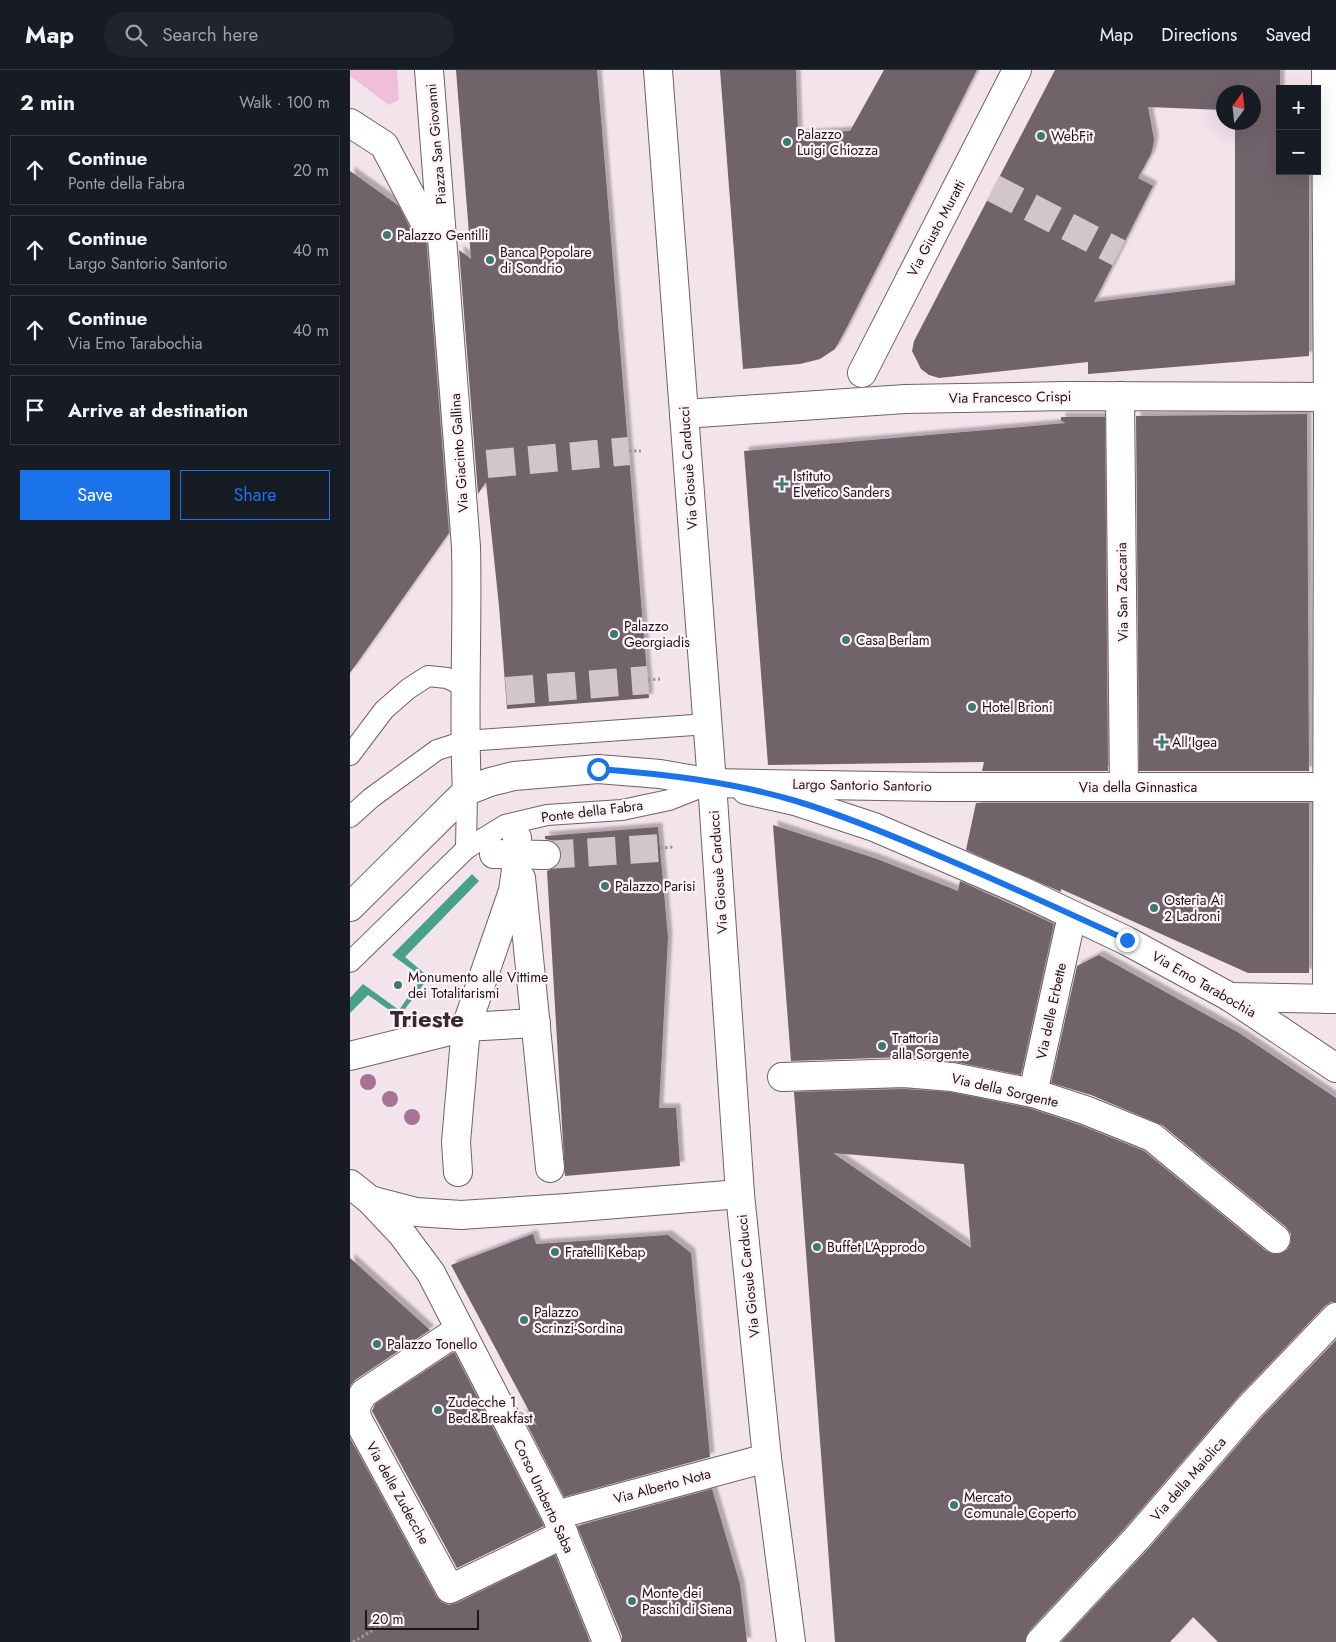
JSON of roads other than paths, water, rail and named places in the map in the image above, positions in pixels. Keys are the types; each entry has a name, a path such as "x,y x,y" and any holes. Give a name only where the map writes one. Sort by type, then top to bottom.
{"street":[{"name":"Piazza San Giovanni","path":"429,70 433,220"},
{"name":"Via Giosuè Carducci","path":"658,70 708,724 740,1194 767,1458 791,1642"},
{"path":"1230,997 1331,999 1332,397 1326,70"},
{"name":"Via Giusto Muratti","path":"862,373 1014,77"},
{"name":"Piazza San Giovanni","path":"350,123 384,145 433,220"},
{"name":"Via Giacinto Gallina","path":"433,220 466,547 465,741 467,791"},
{"name":"Via Francesco Crispi","path":"684,414 905,399 1066,396 1332,397"},
{"name":"Via San Zaccaria","path":"1120,396 1124,787"},
{"path":"350,907 467,791 490,782 514,776 598,769 660,774 712,783"},
{"name":"Largo Santorio Santorio","path":"712,783 939,786"},
{"name":"Largo Santorio Santorio","path":"712,783 795,801 874,827 928,851"},
{"name":"Via della Ginnastica","path":"939,786 1331,786"},
{"path":"510,849 546,855"},
{"path":"510,849 536,1023 550,1168"},
{"path":"458,1172 456,1142 466,1027 513,891 510,849"},
{"name":"Via Emo Tarabochia","path":"928,851 1020,890 1127,940 1230,997 1336,1068"},
{"name":"Via delle Erbette","path":"1033,1093 1069,929"},
{"path":"350,1056 466,1027 536,1023"},
{"name":"Via della Sorgente","path":"782,1077 904,1073 952,1077 1033,1093 1085,1110 1152,1138 1276,1239"},
{"path":"360,1192 416,1212 461,1215 740,1194"},
{"name":"Corso Umberto Saba","path":"360,1192 402,1234 431,1273 560,1525 607,1642"},
{"name":"Via della Maiolica","path":"1040,1642 1137,1538 1249,1408 1336,1317"},
{"name":"Via delle Zudecche","path":"450,1589 358,1420 355,1411 357,1402 364,1393 460,1329"},
{"name":"Via Alberto Nota","path":"450,1589 560,1525 767,1458"}],"lane":[{"path":"350,755 384,710 408,689 428,676 447,678 466,687"},
{"path":"350,817 371,798 437,750 465,741 708,724"},
{"name":"Ponte della Fabra","path":"351,960 466,849 505,825 547,815 622,810 669,800 712,783"},
{"path":"466,849 467,791"}],"tunnel":[{"path":"993,188 1119,253"},
{"path":"487,464 629,451"},
{"path":"506,691 648,680"},
{"path":"546,855 660,848"}],"place":[{"name":"WebFit","path":"1041,136"},
{"name":"Palazzo Luigi Chiozza","path":"787,142"},
{"name":"Palazzo Gentilli","path":"387,235"},
{"name":"Banca Popolare di Sondrio","path":"490,260"},
{"name":"Istituto Elvetico Sanders","path":"782,484"},
{"name":"Palazzo Georgiadis","path":"614,634"},
{"name":"Casa Berlam","path":"846,640"},
{"name":"Hotel Brioni","path":"972,707"},
{"name":"All'Igea","path":"1162,742"},
{"name":"Palazzo Parisi","path":"605,886"},
{"name":"Osteria Ai 2 Ladroni","path":"1154,908"},
{"name":"Monumento alle Vittime dei Totalitarismi","path":"398,985"},
{"name":"Trattoria alla Sorgente","path":"882,1046"},
{"name":"Buffet L'Approdo","path":"817,1247"},
{"name":"Fratelli Kebap","path":"555,1252"},
{"name":"Palazzo Scrinzi-Sordina","path":"524,1320"},
{"name":"Palazzo Tonello","path":"377,1344"},
{"name":"Zudecche 1 Bed&Breakfast","path":"438,1410"},
{"name":"Mercato Comunale Coperto","path":"954,1505"},
{"name":"Monte dei Paschi di Siena","path":"632,1601"}],"district":[{"name":"Trieste","path":"427,1019"}]}
